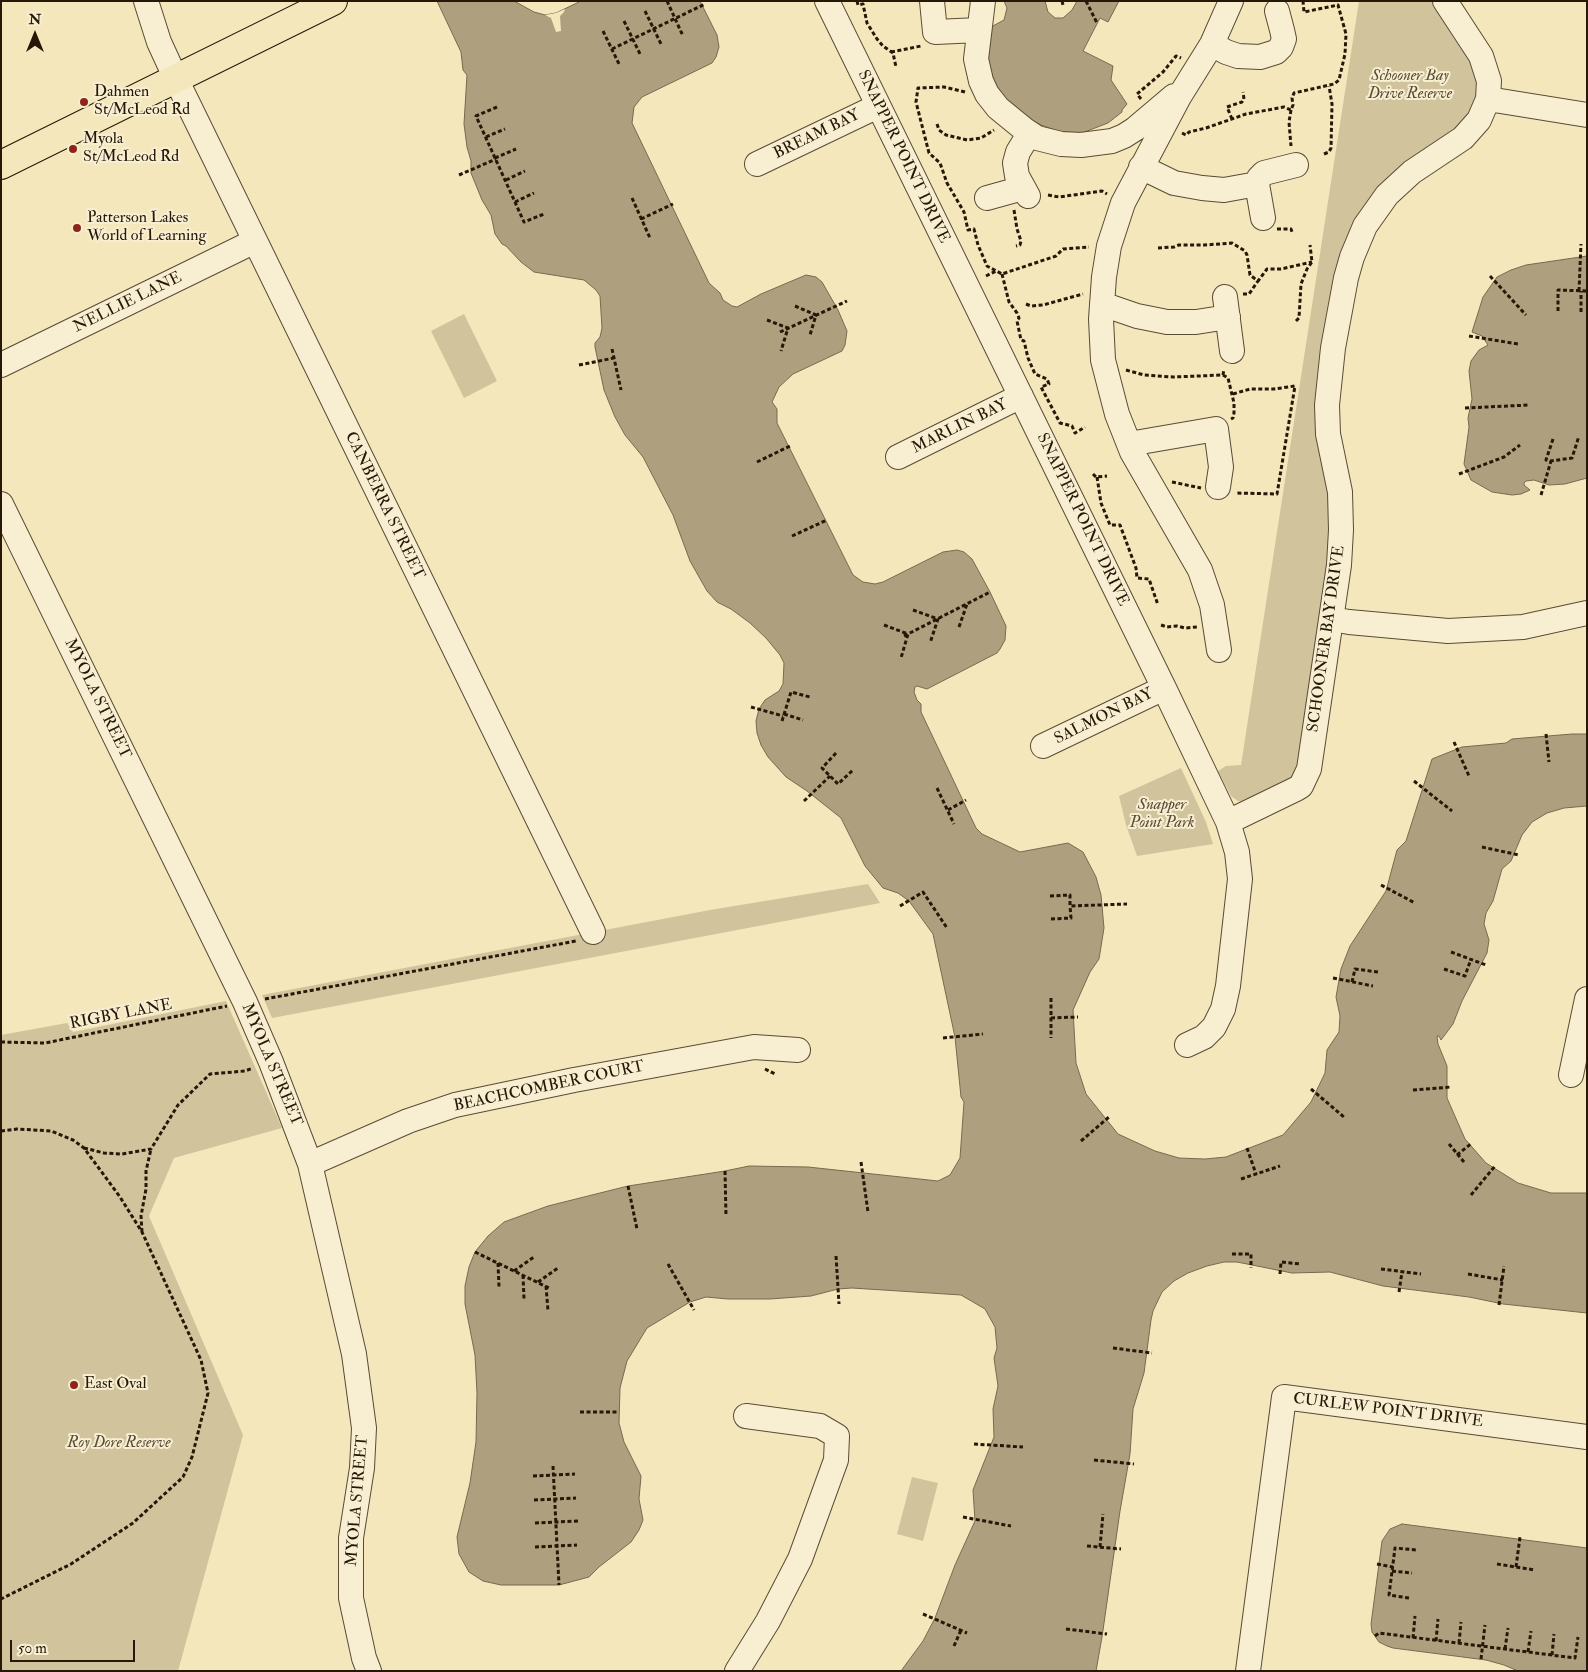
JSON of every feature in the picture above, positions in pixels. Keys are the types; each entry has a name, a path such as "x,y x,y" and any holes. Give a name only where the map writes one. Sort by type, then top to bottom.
{"main road":[{"path":"1,165 333,1"}],"street":[{"name":"CANBERRA STREET","path":"146,1 159,42 176,80 593,932"},
{"name":"SNAPPER POINT DRIVE","path":"827,1 1022,396 1228,822 1236,852 1240,879 1228,986 1223,1009 1214,1027 1204,1037 1187,1045"},
{"path":"932,1 935,32 979,30"},
{"path":"983,1 977,68 981,81 991,99 1001,111 1027,132 1050,142 1081,145 1104,143 1124,136 1162,107 1190,77"},
{"path":"1219,650 1216,626 1200,570 1129,444 1116,414 1103,360 1101,330 1102,299 1109,246 1123,203 1190,77 1212,44 1231,1"},
{"name":"SCHOONER BAY DRIVE","path":"1228,822 1296,789 1307,774 1340,565 1341,515 1339,484 1327,424 1327,405 1333,348 1348,271 1365,226 1387,195 1412,172 1463,138 1479,120 1488,99 1489,81 1481,56 1445,1"},
{"path":"1212,44 1238,56 1260,56 1276,52 1281,47 1284,39 1276,11"},
{"path":"1488,99 1587,115"},
{"name":"BREAM BAY","path":"757,164 878,106"},
{"path":"987,198 1026,193 1014,163 1027,132"},
{"path":"1124,136 1143,145 1145,161 1170,182 1224,190 1257,184"},
{"path":"1263,218 1257,184 1259,178 1264,173 1296,165"},
{"name":"NELLIE LANE","path":"1,365 255,241"},
{"path":"1102,299 1137,316 1167,322 1196,322 1229,326"},
{"name":"MARLIN BAY","path":"898,457 1022,396"},
{"path":"1129,444 1216,430 1221,466 1218,490"},
{"name":"MYOLA STREET","path":"1,504 245,1002 272,1062 310,1164 354,1354 364,1428 362,1468 352,1538 351,1598 364,1658 369,1671"},
{"path":"1332,619 1448,631 1523,627 1587,614"},
{"name":"SALMON BAY","path":"1043,746 1164,688"},
{"path":"1571,1075 1587,999"},
{"name":"BEACHCOMBER COURT","path":"310,1164 408,1121 455,1105 574,1080 754,1047 798,1050"},
{"name":"CURLEW POINT DRIVE","path":"1248,1671 1284,1397 1587,1437"},
{"path":"737,1671 768,1621 800,1559 836,1460 837,1436 820,1426 746,1416"}],"path":[{"path":"667,1 683,36"},
{"path":"857,1 858,5 863,4 867,22 877,39 882,46 893,53 896,67"},
{"path":"1086,1 1097,23"},
{"path":"1296,165 1288,122 1293,106 1292,98 1294,93 1328,86 1339,80 1346,50 1346,34 1338,5 1304,12 1303,1"},
{"path":"612,49 705,4"},
{"path":"645,11 662,46"},
{"path":"624,21 641,56"},
{"path":"603,31 620,66"},
{"path":"1324,154 1329,152 1331,148 1332,104 1328,86"},
{"path":"991,99 952,88 937,87 918,88 915,99 929,153 940,163 947,183 964,212 968,230 974,229 987,266 1002,274 1009,302 1019,318 1017,321 1021,340 1024,341 1028,358 1035,374 1047,379 1049,384 1041,387 1060,423 1072,426 1075,433 1085,427"},
{"path":"1232,119 1227,107 1242,102 1244,99 1243,92"},
{"path":"497,107 476,116 524,222 544,214"},
{"path":"1165,123 1186,135 1189,132 1246,114 1280,107 1291,110"},
{"path":"937,124 939,130 946,135 967,140 981,138 993,130 1027,132"},
{"path":"486,137 505,129"},
{"path":"459,175 516,149"},
{"path":"506,180 525,171"},
{"path":"1016,246 1022,242 1015,223 1026,193 1059,197 1102,191 1123,203"},
{"path":"515,202 534,193"},
{"path":"632,198 650,238"},
{"path":"641,218 673,204"},
{"path":"1158,248 1179,245 1232,243 1245,251 1250,276 1258,281 1267,269 1281,269 1312,262"},
{"path":"1296,321 1299,318 1301,284 1312,262 1310,244"},
{"path":"1581,244 1581,312"},
{"path":"1002,274 1056,256 1063,249 1109,246"},
{"path":"986,276 997,271"},
{"path":"1490,276 1526,315"},
{"path":"1558,311 1558,290 1587,291"},
{"path":"1026,304 1031,306 1043,305 1059,302 1080,294 1102,299"},
{"path":"780,332 847,301"},
{"path":"795,306 816,315"},
{"path":"810,335 816,315"},
{"path":"767,320 788,328"},
{"path":"1223,375 1229,326"},
{"path":"781,351 788,328"},
{"path":"1470,336 1518,344"},
{"path":"612,349 621,390"},
{"path":"579,365 614,358"},
{"path":"1103,360 1124,370 1144,375 1172,377 1223,375 1228,378 1235,406 1233,418 1216,430"},
{"path":"1170,482 1218,490 1277,494 1295,386 1250,389 1233,394"},
{"path":"1465,408 1529,405"},
{"path":"1553,439 1546,460 1572,458 1579,436"},
{"path":"1459,474 1504,457 1520,445"},
{"path":"757,462 790,446"},
{"path":"1540,495 1551,461"},
{"path":"1092,474 1097,477 1107,476"},
{"path":"1097,477 1101,503 1110,525 1120,525 1136,568 1137,578 1149,579 1158,605"},
{"path":"792,536 827,520"},
{"path":"884,626 906,635 990,592"},
{"path":"959,627 967,604"},
{"path":"913,610 938,619"},
{"path":"930,643 938,619"},
{"path":"1161,625 1185,628 1216,626"},
{"path":"901,658 906,635"},
{"path":"783,717 790,692 810,697"},
{"path":"751,707 783,717 803,720"},
{"path":"1546,734 1549,762"},
{"path":"1454,742 1469,776"},
{"path":"836,754 822,768 838,784 853,770"},
{"path":"804,801 830,776"},
{"path":"1414,780 1452,811"},
{"path":"937,788 954,824"},
{"path":"948,810 966,800"},
{"path":"1482,847 1519,856"},
{"path":"1381,885 1415,903"},
{"path":"900,906 923,892 947,928"},
{"path":"1050,896 1070,895 1071,918 1050,919"},
{"path":"1070,906 1127,904"},
{"name":"RIGBY LANE","path":"1,1042 45,1043 245,1002 596,936 593,932"},
{"path":"1451,952 1486,965"},
{"path":"1444,968 1465,976 1471,959"},
{"path":"1352,982 1355,969 1378,972"},
{"path":"1333,978 1373,986"},
{"path":"1050,998 1051,1038"},
{"path":"1051,1018 1078,1017"},
{"path":"943,1038 983,1034"},
{"path":"142,1232 141,1216 146,1189 146,1171 151,1149 178,1105 210,1074 245,1071 272,1062"},
{"path":"760,1067 775,1074"},
{"path":"1413,1090 1451,1087"},
{"path":"1311,1089 1344,1117"},
{"path":"1081,1141 1109,1117"},
{"path":"1,1131 51,1131 73,1140 84,1148 120,1197 142,1232 201,1360 208,1393 192,1457 183,1477 132,1523 71,1564 1,1599"},
{"path":"1457,1155 1472,1143"},
{"path":"1449,1144 1464,1162"},
{"path":"84,1148 104,1153 122,1154 151,1149"},
{"path":"1247,1148 1256,1174"},
{"path":"861,1162 868,1212"},
{"path":"1241,1180 1280,1166"},
{"path":"1471,1195 1495,1166"},
{"path":"725,1171 726,1216"},
{"path":"628,1186 637,1229"},
{"path":"475,1252 548,1287 548,1310"},
{"path":"1232,1254 1251,1254 1251,1268"},
{"path":"836,1256 839,1304"},
{"path":"514,1271 534,1257"},
{"path":"1280,1274 1281,1262 1301,1264"},
{"path":"498,1263 499,1287"},
{"path":"668,1264 694,1310"},
{"path":"1499,1305 1504,1266"},
{"path":"537,1282 558,1268"},
{"path":"1381,1269 1420,1274"},
{"path":"1399,1292 1402,1272"},
{"path":"1468,1274 1503,1280"},
{"path":"523,1275 524,1299"},
{"path":"1114,1348 1152,1353"},
{"path":"580,1412 618,1412"},
{"path":"974,1444 1023,1447"},
{"path":"1094,1460 1134,1464"},
{"path":"553,1466 559,1585"},
{"path":"533,1476 575,1474"},
{"path":"534,1500 576,1498"},
{"path":"1100,1547 1103,1514"},
{"path":"963,1517 1011,1526"},
{"path":"535,1523 578,1522"},
{"path":"1516,1567 1520,1537"},
{"path":"536,1547 577,1545"},
{"path":"1087,1546 1121,1549"},
{"path":"1409,1598 1389,1595 1395,1548 1416,1550"},
{"path":"1377,1564 1412,1573"},
{"path":"1497,1564 1536,1570"},
{"path":"923,1614 967,1633"},
{"path":"1413,1638 1415,1616"},
{"path":"1436,1641 1438,1619"},
{"path":"1459,1643 1461,1622"},
{"path":"1481,1659 1485,1625"},
{"path":"1505,1649 1508,1628"},
{"path":"1066,1629 1107,1634"},
{"path":"954,1646 961,1630"},
{"path":"1528,1652 1531,1632"},
{"path":"1375,1636 1379,1633 1575,1658 1578,1637"},
{"path":"1552,1655 1554,1634"}],"green space":[{"name":"Schooner Bay Drive Reserve","path":"1359,1 1433,1 1477,72 1479,97 1463,125 1383,185 1317,386 1315,422 1328,494 1330,549 1297,770 1291,779 1242,802 1231,796 1218,771 1226,766 1241,765"},
{"path":"464,314 497,381 464,398 431,331"},
{"name":"Snapper Point Park","path":"1181,768 1206,822 1213,844 1137,856 1126,825 1119,796"},
{"path":"868,884 880,903 272,1018 262,995 710,910"},
{"name":"Roy Dore Reserve","path":"226,1001 282,1128 174,1158 149,1216 243,1435 178,1671 1,1671 1,1035 67,1023 73,1032"},
{"path":"912,1477 938,1483 923,1541 897,1534"}],"shaded area":[{"path":"437,1 514,1 534,12 545,15 556,13 581,1 700,1 717,35 719,47 716,57 712,63 642,97 634,107 632,123 709,283 720,293 723,300 737,307 761,294 806,275 816,277 822,282 838,310 847,331 842,351 793,374 779,387 772,402 777,409 777,423 853,575 863,582 875,584 883,582 943,552 957,550 964,552 972,559 990,592 1006,626 1005,640 997,653 927,689 917,686 914,692 921,704 921,712 976,828 982,834 1020,852 1068,843 1083,852 1096,877 1101,895 1104,928 1099,959 1090,972 1073,1010 1076,1063 1086,1094 1118,1134 1155,1151 1179,1158 1205,1159 1226,1157 1283,1135 1311,1102 1325,1073 1327,1050 1339,1032 1340,1016 1336,997 1341,969 1350,946 1386,891 1397,850 1406,841 1432,759 1462,747 1506,743 1512,739 1587,734 1587,806 1564,808 1547,813 1532,822 1522,835 1511,861 1502,869 1493,901 1486,913 1484,924 1489,940 1487,953 1462,1001 1453,1024 1441,1040 1437,1036 1438,1044 1447,1066 1447,1098 1465,1139 1486,1163 1518,1183 1551,1193 1587,1193 1587,1313 1503,1304 1469,1297 1383,1286 1330,1272 1292,1273 1237,1262 1224,1262 1207,1266 1174,1281 1162,1292 1153,1311 1144,1373 1133,1409 1130,1454 1096,1671 901,1671 923,1641 935,1618 955,1565 975,1521 973,1490 994,1437 993,1409 998,1386 994,1358 997,1348 995,1327 985,1309 961,1295 852,1288 838,1289 811,1296 770,1299 706,1297 690,1302 647,1328 627,1361 620,1388 619,1423 624,1442 641,1476 639,1499 643,1520 631,1542 589,1577 559,1585 501,1585 483,1581 469,1572 459,1554 457,1537 470,1483 476,1442 477,1393 475,1355 465,1304 465,1286 469,1267 475,1252 488,1236 504,1222 548,1206 628,1186 749,1166 808,1167 938,1181 950,1175 960,1158 964,1102 961,1097 955,1037 933,934 909,901 898,893 883,888 865,866 841,818 786,777 768,757 761,745 756,721 759,709 765,700 779,691 783,684 784,663 766,638 750,623 731,609 717,602 707,591 690,561 673,515 643,457 625,435 615,417 604,390 595,347 602,328 600,296 584,280 534,272 502,244 495,234 491,215 482,200 471,173 471,161 464,124 467,75 463,70 461,52"},
{"path":"1004,1 1045,1 1048,12 1055,18 1063,18 1072,10 1077,1 1119,1 1108,22 1100,18 1083,51 1113,66 1111,80 1127,104 1122,112 1108,123 1082,133 1061,132 1041,125 1024,115 1001,96 991,75 987,60 991,27 1004,20 1007,8"},
{"path":"1587,256 1587,478 1565,484 1549,485 1534,480 1526,481 1524,485 1530,490 1521,494 1512,495 1492,492 1471,480 1464,464 1469,427 1468,418 1472,399 1469,371 1471,361 1479,350 1488,345 1482,336 1472,332 1483,297 1497,277 1511,270 1526,265"},
{"path":"1402,1524 1587,1548 1587,1671 1518,1671 1486,1660 1393,1648 1379,1642 1372,1632 1371,1624 1382,1541 1390,1529"}],"pier":[{"path":"565,9 560,16 561,31 556,32 551,18 545,15"}],"place":[{"name":"Dahmen St/McLeod Rd","path":"84,102"},
{"name":"Myola St/McLeod Rd","path":"73,149"},
{"name":"Patterson Lakes World of Learning","path":"77,228"},
{"name":"East Oval","path":"74,1385"}]}
